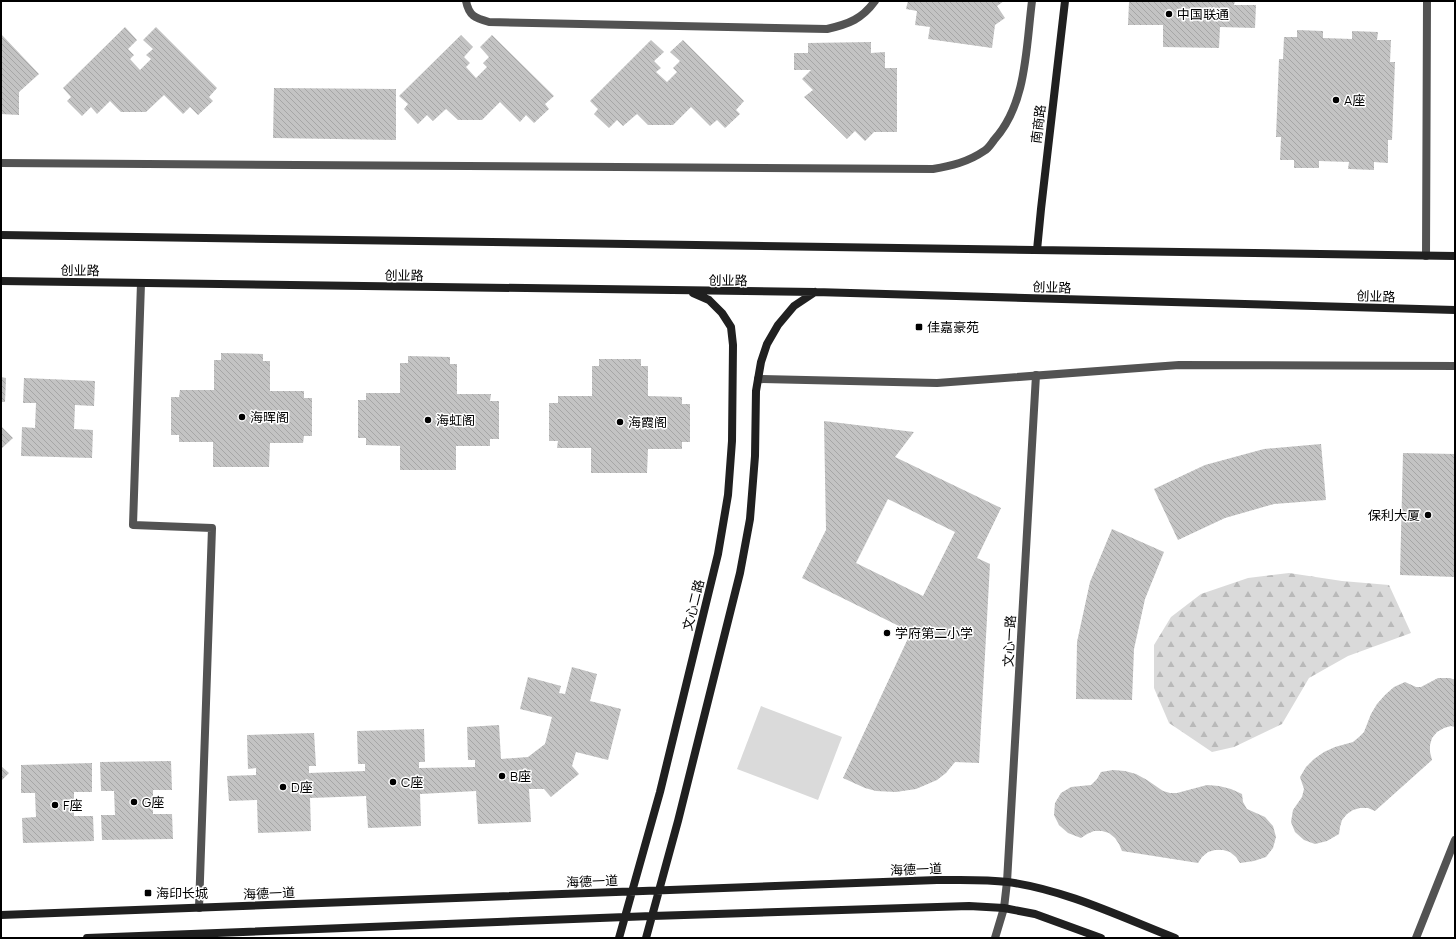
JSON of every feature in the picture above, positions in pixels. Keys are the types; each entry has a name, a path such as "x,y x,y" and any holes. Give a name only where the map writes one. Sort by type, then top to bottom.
{"street":[{"path":"466,1 468,10 476,19 489,22 827,29 848,24 867,12 876,1"},
{"path":"1,163 933,169 961,164 985,151 1003,131 1016,101 1023,74 1032,1"},
{"name":"南商路","path":"1037,250 1064,1"},
{"path":"1426,256 1427,1"},
{"path":"1,236 1455,256"},
{"name":"创业路","path":"1,281 815,292 1455,310"},
{"path":"141,283 133,525 212,528 199,908"},
{"name":"文心二路","path":"618,938 660,792 718,554 728,495 732,441 733,352 731,327 722,313 709,300 689,291"},
{"path":"646,938 660,890 740,573 750,511 755,456 756,391 761,362 767,344 778,325 794,306 815,292"},
{"path":"758,379 937,383 1179,365 1455,366"},
{"name":"文心一路","path":"995,938 1004,908 1007,882 1036,376"},
{"path":"1416,938 1455,840"},
{"name":"海德一道","path":"1,915 938,880 975,880 1007,882 1040,888 1076,899 1175,938"},
{"path":"87,938 652,916 969,906 1004,908 1035,914 1101,938"}],"green space":[{"path":"1289,573 1342,581 1389,585 1411,633 1348,656 1309,678 1282,724 1234,747 1212,752 1169,723 1154,688 1154,645 1171,617 1201,594 1248,578"},
{"path":"761,706 842,737 818,800 737,769"}],"building":[{"path":"908,1 1004,1 997,6 1005,18 995,25 992,48 928,39 930,27 915,25 917,11 906,9"},
{"path":"1235,1 1234,5 1256,5 1255,28 1220,27 1219,48 1163,47 1163,25 1128,25 1129,2"},
{"path":"125,27 137,40 128,49 134,55 130,59 140,70 151,59 146,55 153,49 143,40 156,27 217,88 209,97 213,101 198,115 190,107 183,114 164,95 146,112 121,112 110,101 97,114 91,107 82,116 67,101 71,97 63,88"},
{"name":"A座","path":"1297,30 1323,31 1323,38 1352,39 1352,31 1378,32 1377,40 1391,40 1390,62 1395,62 1392,140 1388,140 1388,163 1374,162 1374,170 1348,169 1349,162 1319,161 1319,168 1294,168 1294,160 1280,160 1281,137 1276,137 1279,59 1283,59 1284,37 1297,37"},
{"path":"1,34 39,74 19,92 19,115 1,114"},
{"path":"461,35 473,47 464,57 470,63 466,67 476,78 487,67 483,63 489,57 480,47 492,35 554,96 545,104 549,109 534,123 526,115 520,122 500,102 482,120 458,120 446,109 433,121 427,115 418,124 404,109 408,104 399,96"},
{"path":"651,40 664,52 654,61 661,68 656,72 667,82 677,72 673,68 680,61 670,52 683,40 744,101 736,110 740,114 725,128 717,120 710,126 691,107 673,125 648,125 637,114 623,126 617,120 609,128 594,114 598,109 590,101"},
{"path":"871,42 871,53 885,52 885,68 897,68 897,132 874,132 865,141 855,131 847,139 804,97 813,90 802,79 811,70 794,70 794,53 808,53 808,43"},
{"path":"274,88 396,89 396,140 273,138"},
{"name":"海晖阁","path":"221,353 263,354 263,361 270,361 270,391 304,391 304,398 312,398 312,436 304,436 303,443 270,443 269,467 213,467 213,442 179,442 179,435 171,435 171,397 179,397 180,390 214,390 214,360 221,360"},
{"name":"海虹阁","path":"408,356 450,357 450,364 457,364 457,394 491,394 490,401 499,401 499,439 490,439 490,446 456,446 456,470 400,470 400,446 366,445 366,438 358,438 358,400 366,400 366,393 400,393 400,363 408,363"},
{"name":"海霞阁","path":"599,359 641,359 641,366 648,366 648,396 682,397 682,404 690,404 690,442 682,442 682,449 648,449 647,473 591,473 591,448 557,448 558,441 549,441 549,403 558,403 558,396 592,396 592,366 599,366"},
{"path":"1,377 6,378 5,402 1,402"},
{"path":"24,378 95,381 94,406 75,405 74,429 93,430 92,458 21,456 22,427 35,428 36,403 23,403"},
{"path":"824,421 914,432 895,457 1001,508 977,558 990,564 979,763 955,762 946,773 937,780 916,789 896,792 876,791 865,788 843,778 911,632 802,578 826,530","holes":["888,499 955,532 923,596 856,563"]},
{"path":"1,426 13,438 1,449"},
{"path":"1321,444 1326,500 1274,504 1225,518 1178,540 1154,489 1205,465 1264,449"},
{"name":"保利大厦","path":"1403,453 1455,454 1455,577 1400,575"},
{"path":"1112,529 1164,552 1145,599 1134,649 1132,700 1076,699 1077,642 1090,582"},
{"path":"572,667 597,674 590,701 621,709 608,760 576,752 572,766 579,774 551,797 544,789 529,789 531,822 478,824 476,791 420,794 421,826 368,828 366,796 310,798 311,831 258,833 257,800 229,801 227,776 256,775 256,768 248,769 247,735 314,733 316,766 309,766 309,773 365,771 365,764 358,764 357,731 424,729 425,762 419,762 419,768 475,767 475,760 468,760 467,727 499,725 501,759 528,757 545,744 552,717 520,709 528,677 561,686 559,693 565,694"},
{"path":"1438,678 1450,678 1455,680 1455,727 1451,726 1444,728 1437,732 1432,738 1430,752 1432,760 1375,811 1368,808 1360,808 1347,814 1342,820 1339,834 1327,841 1315,844 1304,840 1295,832 1291,822 1293,810 1302,797 1304,789 1300,777 1306,767 1324,752 1353,742 1359,737 1364,732 1371,714 1377,704 1394,687 1405,682 1416,687 1421,687"},
{"name":"G座","path":"171,761 172,790 153,790 153,814 172,814 173,839 102,840 101,815 115,815 114,791 101,791 100,762"},
{"name":"F座","path":"92,763 92,792 74,792 74,816 93,816 94,841 23,843 22,818 36,817 35,793 21,793 21,765"},
{"path":"1,766 9,773 1,781"},
{"path":"1113,770 1136,774 1163,791 1170,793 1177,793 1207,785 1231,789 1242,794 1243,802 1247,809 1265,817 1273,826 1276,837 1273,848 1266,857 1240,863 1230,852 1215,850 1208,852 1198,863 1122,851 1115,838 1109,833 1102,831 1094,831 1081,838 1068,833 1059,825 1054,815 1055,803 1061,793 1071,787 1091,785 1101,772"}],"place":[{"name":"中国联通","path":"1169,14"},
{"name":"A座","path":"1336,100"},
{"name":"佳嘉豪苑","path":"919,327"},
{"name":"海晖阁","path":"242,417"},
{"name":"海虹阁","path":"428,420"},
{"name":"海霞阁","path":"620,422"},
{"name":"保利大厦","path":"1428,515"},
{"name":"学府第二小学","path":"887,633"},
{"name":"B座","path":"502,776"},
{"name":"C座","path":"393,782"},
{"name":"D座","path":"283,787"},
{"name":"G座","path":"134,802"},
{"name":"F座","path":"55,805"},
{"name":"海印长城","path":"148,893"}]}
